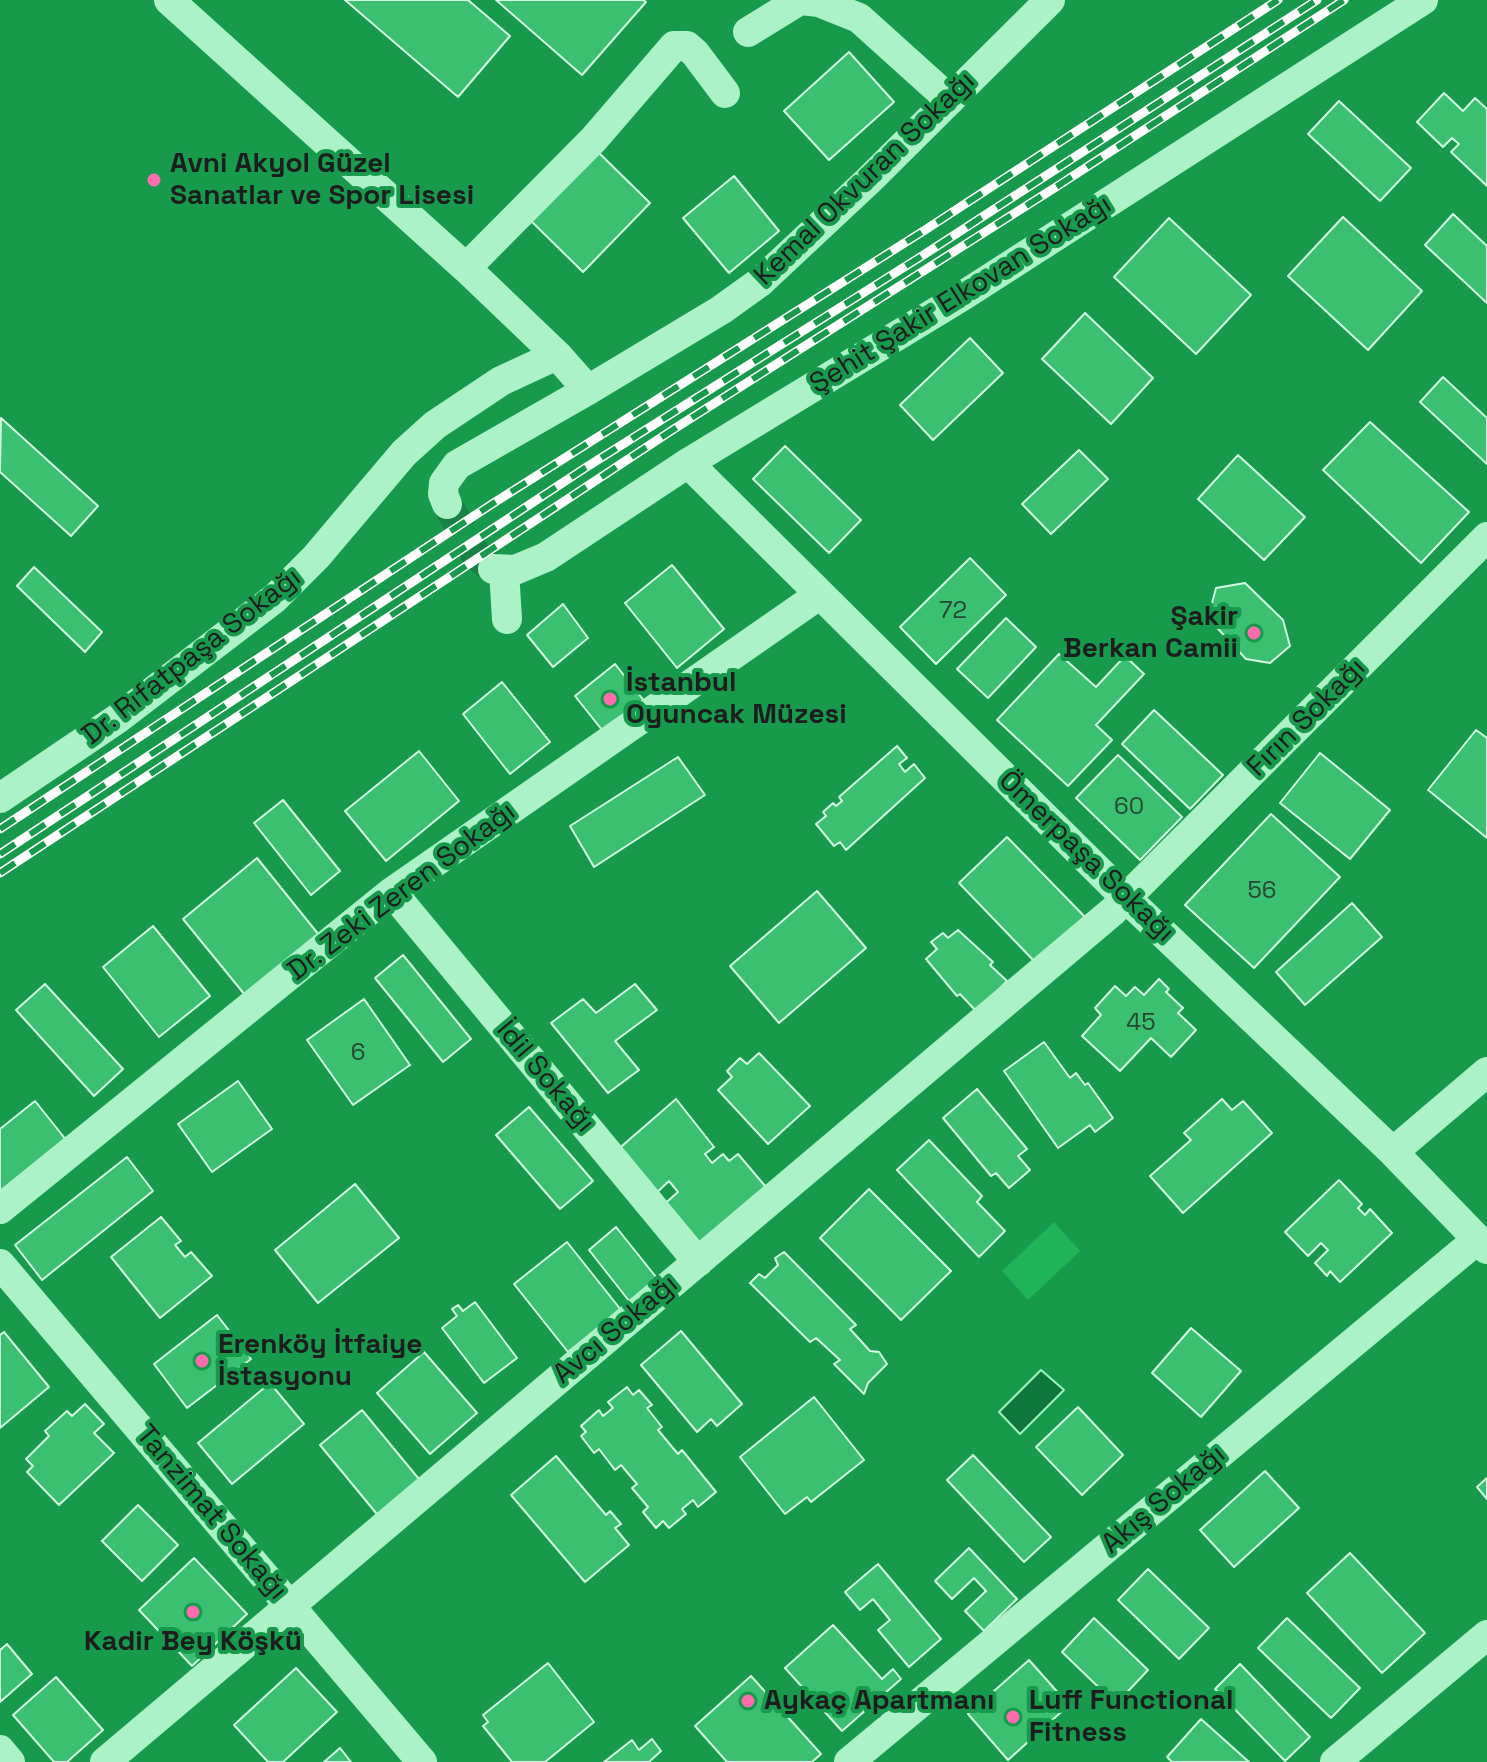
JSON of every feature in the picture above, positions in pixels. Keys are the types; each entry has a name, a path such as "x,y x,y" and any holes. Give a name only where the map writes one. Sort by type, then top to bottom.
{"street":[{"path":"169,0 466,268 557,355 588,390"},
{"path":"748,32 800,0 819,2 859,18 950,100"},
{"name":"Kemal Okvuran Sokağı","path":"447,504 443,494 444,483 457,465 707,319 760,282 1050,0"},
{"name":"Şehit Şakir Elkovan Sokağı","path":"507,619 499,570 523,568 546,557 688,463 944,308 1423,0"},
{"path":"466,268 594,139 674,46 687,46 695,53 725,93"},
{"name":"Dr. Rıfatpaşa Sokağı","path":"0,798 117,719 275,598 325,548 404,453 435,425 501,381 557,355"},
{"name":"Ömerpaşa Sokağı","path":"688,463 1126,898 1393,1152 1482,1244"},
{"name":"Fırın Sokağı","path":"1126,898 1487,537"},
{"name":"Dr. Zeki Zeren Sokağı","path":"0,1209 392,892 819,595"},
{"name":"İdil Sokağı","path":"392,892 698,1262"},
{"name":"Avcı Sokağı","path":"105,1762 1126,898"},
{"path":"1393,1152 1487,1072"},
{"name":"Akış Sokağı","path":"849,1762 1482,1244"},
{"name":"Tanzimat Sokağı","path":"0,1264 422,1762"},
{"path":"1335,1762 1487,1635"},
{"path":"0,1750 10,1762"}],"shaded area":[{"path":"1054,1222 1080,1251 1028,1300 1002,1271"},
{"path":"1041,1370 1064,1390 1020,1434 999,1412"}],"building":[{"path":"345,0 468,0 510,36 458,97"},
{"path":"496,0 643,0 646,2 582,75"},
{"path":"849,52 894,102 829,160 784,111"},
{"path":"1444,93 1463,111 1475,98 1487,109 1487,186 1451,152 1459,144 1452,138 1443,147 1417,122"},
{"path":"1339,101 1411,168 1380,201 1308,134"},
{"path":"594,148 650,203 583,272 527,217"},
{"path":"734,176 779,231 729,273 683,218"},
{"path":"1453,214 1487,246 1487,303 1425,245"},
{"path":"1343,217 1422,291 1368,350 1288,276"},
{"path":"1169,218 1251,295 1196,354 1114,277"},
{"path":"1085,313 1153,378 1111,424 1042,359"},
{"path":"970,338 1003,373 933,440 900,405"},
{"path":"1443,377 1487,418 1487,464 1420,402"},
{"path":"1,418 98,506 71,536 0,472"},
{"path":"1370,422 1469,512 1421,563 1323,470"},
{"path":"785,446 861,520 829,553 753,479"},
{"path":"1079,450 1108,479 1051,534 1022,504"},
{"path":"1238,455 1305,517 1264,560 1198,499"},
{"path":"970,558 1006,595 936,664 900,627"},
{"path":"672,565 724,629 677,668 625,603"},
{"path":"34,567 102,632 85,652 17,586"},
{"name":"Şakir Berkan Camii","path":"1245,583 1283,620 1290,646 1270,663 1246,659 1208,618 1216,588"},
{"path":"563,604 588,638 553,667 527,635"},
{"path":"1006,618 1036,647 988,698 957,669"},
{"path":"1059,654 1096,687 1125,656 1144,674 1096,725 1112,740 1068,786 997,720"},
{"name":"İstanbul Oyuncak Müzesi","path":"615,664 645,702 606,735 575,696"},
{"path":"502,682 550,742 510,774 463,714"},
{"path":"1154,710 1223,775 1190,809 1122,744"},
{"path":"1476,730 1487,738 1487,838 1428,790"},
{"path":"897,746 907,758 899,764 905,772 914,764 925,778 846,850 840,842 834,846 816,824 826,816 823,812 833,803 836,806 842,801 839,797"},
{"path":"419,751 459,801 386,861 345,811"},
{"path":"1320,753 1390,810 1350,859 1280,803"},
{"path":"1118,755 1182,817 1140,860 1076,798"},
{"path":"678,757 705,795 594,867 570,826"},
{"path":"283,800 340,871 311,895 254,823"},
{"path":"1271,814 1340,877 1254,968 1185,905"},
{"path":"1007,837 1086,918 1036,963 959,883"},
{"path":"257,858 319,935 245,995 183,919"},
{"path":"817,891 866,948 779,1023 730,966"},
{"path":"1352,903 1382,937 1305,1005 1276,972"},
{"path":"153,926 210,996 159,1037 103,967"},
{"path":"958,930 993,962 990,965 1007,981 977,1012 960,994 957,996 926,959 937,949 931,942 943,933 948,938"},
{"path":"403,955 471,1039 443,1062 375,978"},
{"path":"1159,979 1169,989 1166,992 1183,1008 1178,1013 1196,1030 1171,1057 1151,1038 1120,1071 1082,1036 1101,1015 1095,1008 1115,986 1126,996 1135,987 1144,995"},
{"path":"45,984 123,1069 94,1096 16,1010"},
{"path":"635,984 657,1010 615,1041 639,1070 608,1093 551,1023 583,999 596,1013"},
{"path":"364,999 410,1065 353,1105 307,1040"},
{"path":"1044,1042 1070,1078 1076,1073 1085,1085 1088,1083 1113,1118 1095,1132 1090,1125 1058,1148 1004,1071"},
{"path":"759,1053 810,1106 768,1144 718,1090 732,1077 727,1071 740,1058 747,1064"},
{"path":"238,1081 272,1129 212,1172 178,1124"},
{"path":"977,1089 1027,1149 1018,1156 1030,1170 1009,1188 996,1173 991,1176 943,1118"},
{"path":"676,1099 714,1147 705,1154 712,1163 723,1154 729,1161 738,1154 771,1193 700,1256 661,1207 678,1192 669,1181 652,1197 615,1152"},
{"path":"1222,1099 1232,1110 1243,1101 1272,1133 1183,1213 1150,1176 1191,1140 1184,1133"},
{"path":"35,1101 67,1141 0,1195 0,1129"},
{"path":"529,1107 593,1181 560,1209 496,1135"},
{"path":"929,1140 982,1196 977,1202 1005,1231 979,1257 897,1170"},
{"path":"127,1157 153,1191 42,1280 15,1245"},
{"path":"1339,1180 1362,1204 1358,1208 1365,1215 1370,1209 1392,1233 1340,1282 1330,1271 1327,1276 1315,1263 1328,1250 1321,1243 1308,1256 1285,1232"},
{"path":"355,1184 399,1238 318,1303 275,1250"},
{"path":"869,1189 951,1271 901,1320 820,1238"},
{"path":"161,1217 181,1241 175,1245 185,1257 191,1252 212,1276 160,1318 111,1257"},
{"path":"616,1227 664,1287 637,1311 589,1250"},
{"path":"567,1242 621,1310 568,1352 514,1284"},
{"path":"784,1252 856,1325 850,1329 870,1351 879,1352 887,1364 868,1383 864,1394 834,1364 840,1360 816,1338 810,1342 750,1283 759,1274 765,1278 778,1265 775,1258"},
{"path":"475,1302 517,1358 484,1383 442,1328 457,1316 452,1309 458,1305 463,1311"},
{"name":"Erenköy İtfaiye İstasyonu","path":"217,1315 251,1359 187,1408 154,1364"},
{"path":"1191,1328 1241,1371 1201,1417 1152,1373"},
{"path":"681,1331 742,1404 717,1426 711,1419 697,1432 641,1365"},
{"path":"4,1332 49,1387 0,1428 0,1335"},
{"path":"424,1352 477,1413 430,1454 377,1393"},
{"path":"270,1383 304,1424 232,1484 198,1443"},
{"path":"627,1387 633,1395 639,1390 652,1405 647,1408 662,1427 658,1430 678,1454 682,1450 716,1492 698,1507 693,1500 682,1509 686,1514 669,1528 663,1521 656,1528 643,1512 648,1507 632,1488 637,1484 621,1465 615,1470 599,1449 594,1453 581,1436 586,1432 581,1426 599,1410 603,1416 613,1408 608,1402"},
{"path":"814,1397 864,1460 811,1502 807,1497 785,1514 740,1457"},
{"path":"85,1404 104,1424 94,1433 114,1453 59,1505 27,1472 33,1466 26,1459 49,1436 45,1431 67,1411 72,1416"},
{"path":"1078,1407 1123,1455 1082,1495 1036,1447"},
{"path":"362,1410 423,1484 381,1519 320,1445"},
{"path":"973,1455 1051,1537 1024,1562 947,1480"},
{"path":"556,1456 606,1515 610,1511 621,1524 615,1528 629,1545 585,1582 511,1495"},
{"path":"1265,1471 1299,1508 1234,1567 1200,1530"},
{"path":"1487,1478 1487,1499 1477,1487"},
{"path":"138,1505 178,1545 142,1581 102,1541"},
{"path":"969,1548 1017,1599 984,1631 965,1611 986,1591 974,1578 952,1599 935,1581"},
{"path":"1350,1553 1425,1633 1382,1673 1307,1593"},
{"name":"Kadir Bey Köşkü","path":"194,1558 247,1614 192,1666 139,1610"},
{"path":"878,1564 941,1639 909,1667 878,1630 890,1620 873,1599 860,1610 845,1592"},
{"path":"1148,1569 1209,1628 1179,1659 1118,1600"},
{"path":"1094,1618 1148,1670 1116,1704 1062,1652"},
{"path":"1287,1618 1360,1688 1331,1718 1258,1648"},
{"path":"833,1625 882,1679 893,1669 901,1679 842,1731 785,1668"},
{"path":"7,1644 32,1674 0,1702 0,1650"},
{"path":"1029,1660 1069,1705 1008,1760 968,1714"},
{"path":"548,1663 594,1722 545,1762 512,1762 483,1726 488,1722 483,1715"},
{"path":"1240,1664 1310,1737 1285,1761 1215,1689"},
{"path":"296,1668 337,1712 283,1762 268,1762 234,1725"},
{"name":"Aykaç Apartmanı","path":"751,1676 821,1754 812,1762 727,1762 695,1726"},
{"path":"56,1677 103,1730 67,1762 54,1762 13,1715"},
{"path":"1201,1719 1249,1762 1172,1762 1167,1757"},
{"path":"652,1739 661,1751 649,1762 604,1762 632,1740 639,1750"},
{"path":"340,1748 351,1762 324,1762"}],"tunnel":[{"path":"447,504 476,555 493,569"}],"railway":[{"path":"0,829 492,504 925,230 1278,0"},
{"path":"0,854 585,468 925,254 1317,0"},
{"path":"0,873 677,427 1344,0"}],"place":[{"name":"Avni Akyol Güzel Sanatlar ve Spor Lisesi","path":"154,180"},
{"name":"Şakir Berkan Camii","path":"1254,633"},
{"name":"İstanbul Oyuncak Müzesi","path":"610,699"},
{"name":"Erenköy İtfaiye İstasyonu","path":"202,1361"},
{"name":"Kadir Bey Köşkü","path":"193,1612"},
{"name":"Aykaç Apartmanı","path":"748,1701"},
{"name":"Luff Functional Fitness","path":"1013,1717"}]}
